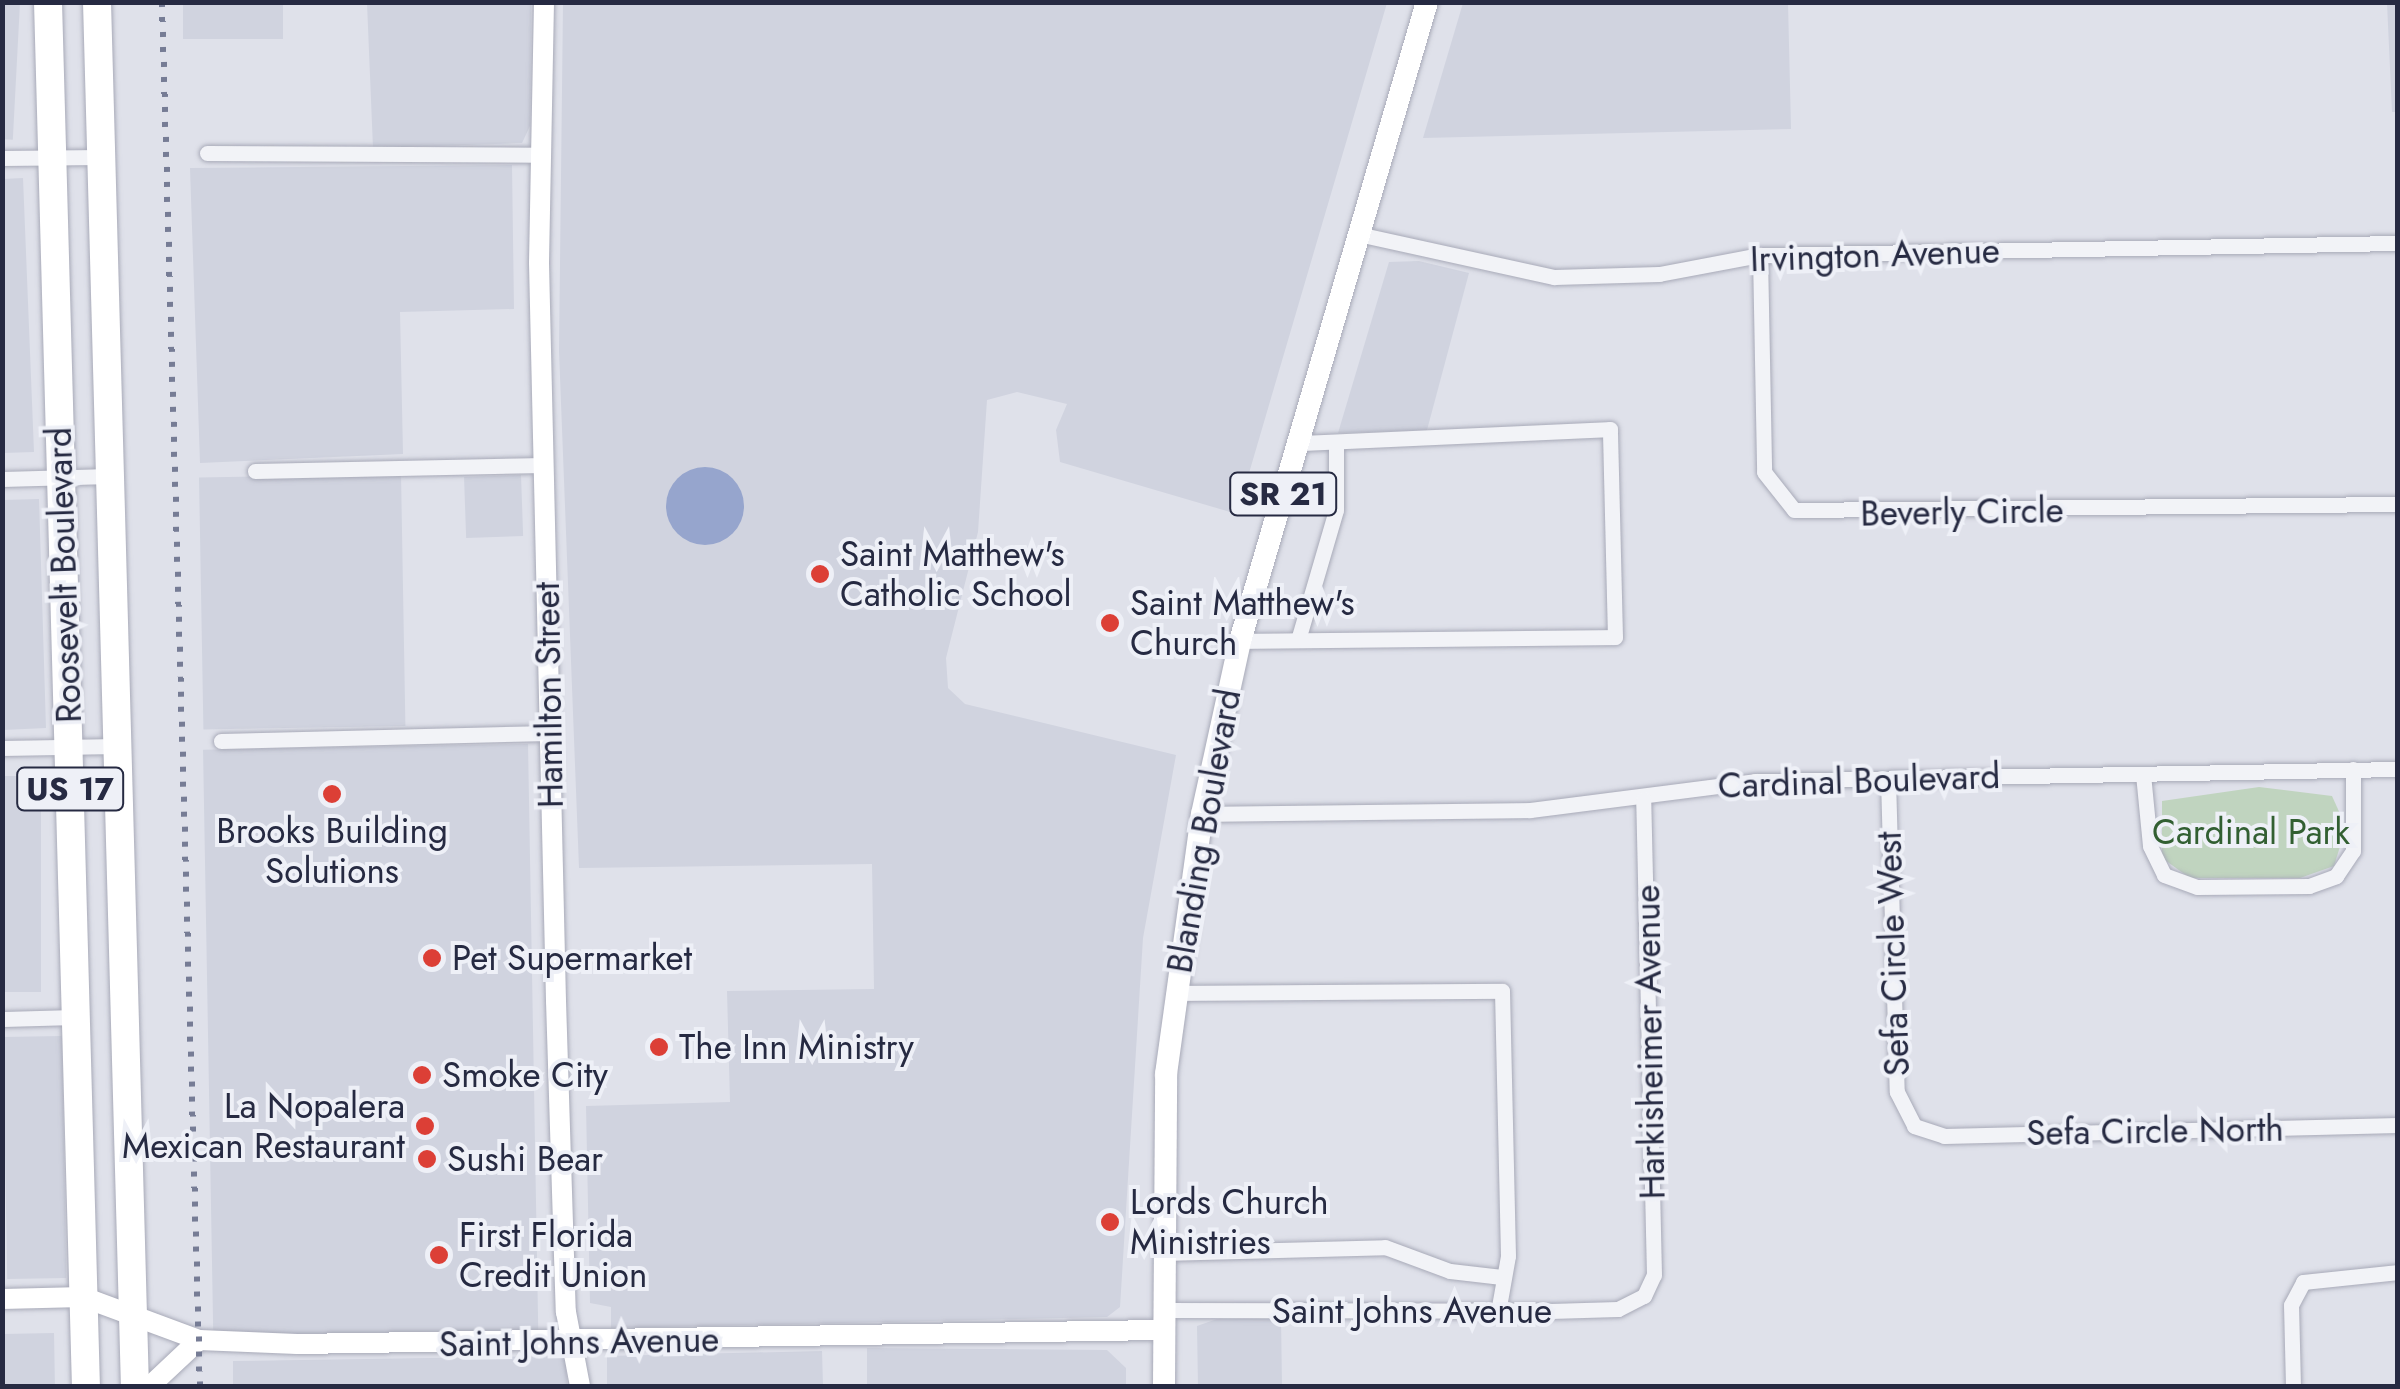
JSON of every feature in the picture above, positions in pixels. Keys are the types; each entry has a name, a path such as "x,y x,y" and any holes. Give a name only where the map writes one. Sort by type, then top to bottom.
{"highway":[{"name":"Roosevelt Boulevard","path":"48,2 86,1386"},
{"name":"Roosevelt Boulevard","path":"97,2 135,1386"}],"main road":[{"name":"Blanding Boulevard","path":"1164,1386 1162,1253 1175,994 1202,814 1240,641 1427,2"}],"street":[{"name":"Hamilton Street","path":"544,2 540,155 550,732 574,1341 580,1386"},
{"path":"207,153 540,155"},
{"path":"2,158 102,157"},
{"name":"Irvington Avenue","path":"1358,234 1554,278 1658,274 1760,256 2398,243"},
{"name":"Beverly Circle","path":"1760,256 1764,472 1768,488 1794,510 2398,504"},
{"path":"1240,641 1616,637 1610,429 1298,444"},
{"path":"1298,640 1336,510 1336,443"},
{"path":"255,471 544,465"},
{"path":"2,479 110,476"},
{"path":"221,740 550,732"},
{"path":"2,748 118,746"},
{"name":"Cardinal Boulevard","path":"1202,814 1530,810 1643,799 1755,780 2398,768"},
{"path":"2143,774 2150,846 2164,875 2197,886 2309,886 2336,876 2353,850 2353,769"},
{"name":"Sefa Circle West","path":"1888,778 1898,1092 1914,1126"},
{"name":"Harkisheimer Avenue","path":"1643,799 1651,1284"},
{"path":"1175,994 1502,991 1502,1278 1498,1312"},
{"path":"2,1019 76,1017"},
{"name":"Sefa Circle North","path":"1914,1126 1944,1136 2398,1125"},
{"path":"1162,1253 1385,1246 1450,1272 1502,1278"},
{"path":"2294,1386 2291,1304 2302,1282 2398,1272"},
{"name":"Saint Johns Avenue","path":"2,1299 83,1298 199,1340 574,1341 1618,1309 1651,1284"},
{"path":"150,1386 199,1340"}],"shaded area":[{"path":"3,2 20,3 13,140 2,139"},
{"path":"183,3 283,3 283,39 183,39"},
{"path":"367,3 531,3 530,126 522,143 373,148"},
{"path":"563,3 1387,3 1237,514 1060,462 1056,430 1067,404 1017,392 987,400 978,532 946,658 948,688 965,704 1176,755 1143,938 1120,1307 1107,1317 611,1328 611,1307 590,1303 586,1106 730,1102 727,991 874,989 872,864 579,868 559,351"},
{"path":"1463,3 1788,3 1791,129 1423,138"},
{"path":"2387,3 2397,3 2397,112 2392,112"},
{"path":"512,165 514,309 400,312 403,454 200,463 190,168"},
{"path":"23,178 34,452 3,453 3,179"},
{"path":"1419,261 1469,273 1427,430 1338,433 1389,262"},
{"path":"401,474 405,726 203,729 199,478"},
{"path":"521,475 523,536 466,538 464,477"},
{"path":"39,499 46,728 3,730 3,500"},
{"path":"528,744 538,1330 213,1336 203,750"},
{"path":"3,776 41,776 41,992 3,992"},
{"path":"62,1036 66,1278 7,1279 3,1037"},
{"path":"1217,1319 1281,1319 1282,1386 1198,1386 1197,1326"},
{"path":"54,1333 55,1386 4,1386 3,1334"},
{"path":"867,1348 1107,1350 1126,1368 1126,1386 867,1386"},
{"path":"822,1351 823,1386 607,1386 607,1356"},
{"path":"566,1356 567,1386 233,1386 233,1361"}],"green space":[{"name":"Cardinal Park","path":"2259,787 2332,796 2346,827 2334,866 2300,878 2190,878 2162,858 2162,801"}],"water":[{"path":"705,467 720,470 732,479 741,491 741,521 732,533 720,542 705,545 690,542 678,533 669,521 666,506 669,491 678,479 690,470"}],"railway":[{"path":"162,2 200,1386"}],"place":[{"name":"Saint Matthew's Catholic School","path":"820,574"},
{"name":"Saint Matthew's Church","path":"1110,623"},
{"name":"Brooks Building Solutions","path":"332,794"},
{"name":"Pet Supermarket","path":"432,958"},
{"name":"The Inn Ministry","path":"659,1047"},
{"name":"Smoke City","path":"422,1075"},
{"name":"La Nopalera Mexican Restaurant","path":"425,1126"},
{"name":"Sushi Bear","path":"427,1159"},
{"name":"Lords Church Ministries","path":"1110,1222"},
{"name":"First Florida Credit Union","path":"439,1255"}]}
